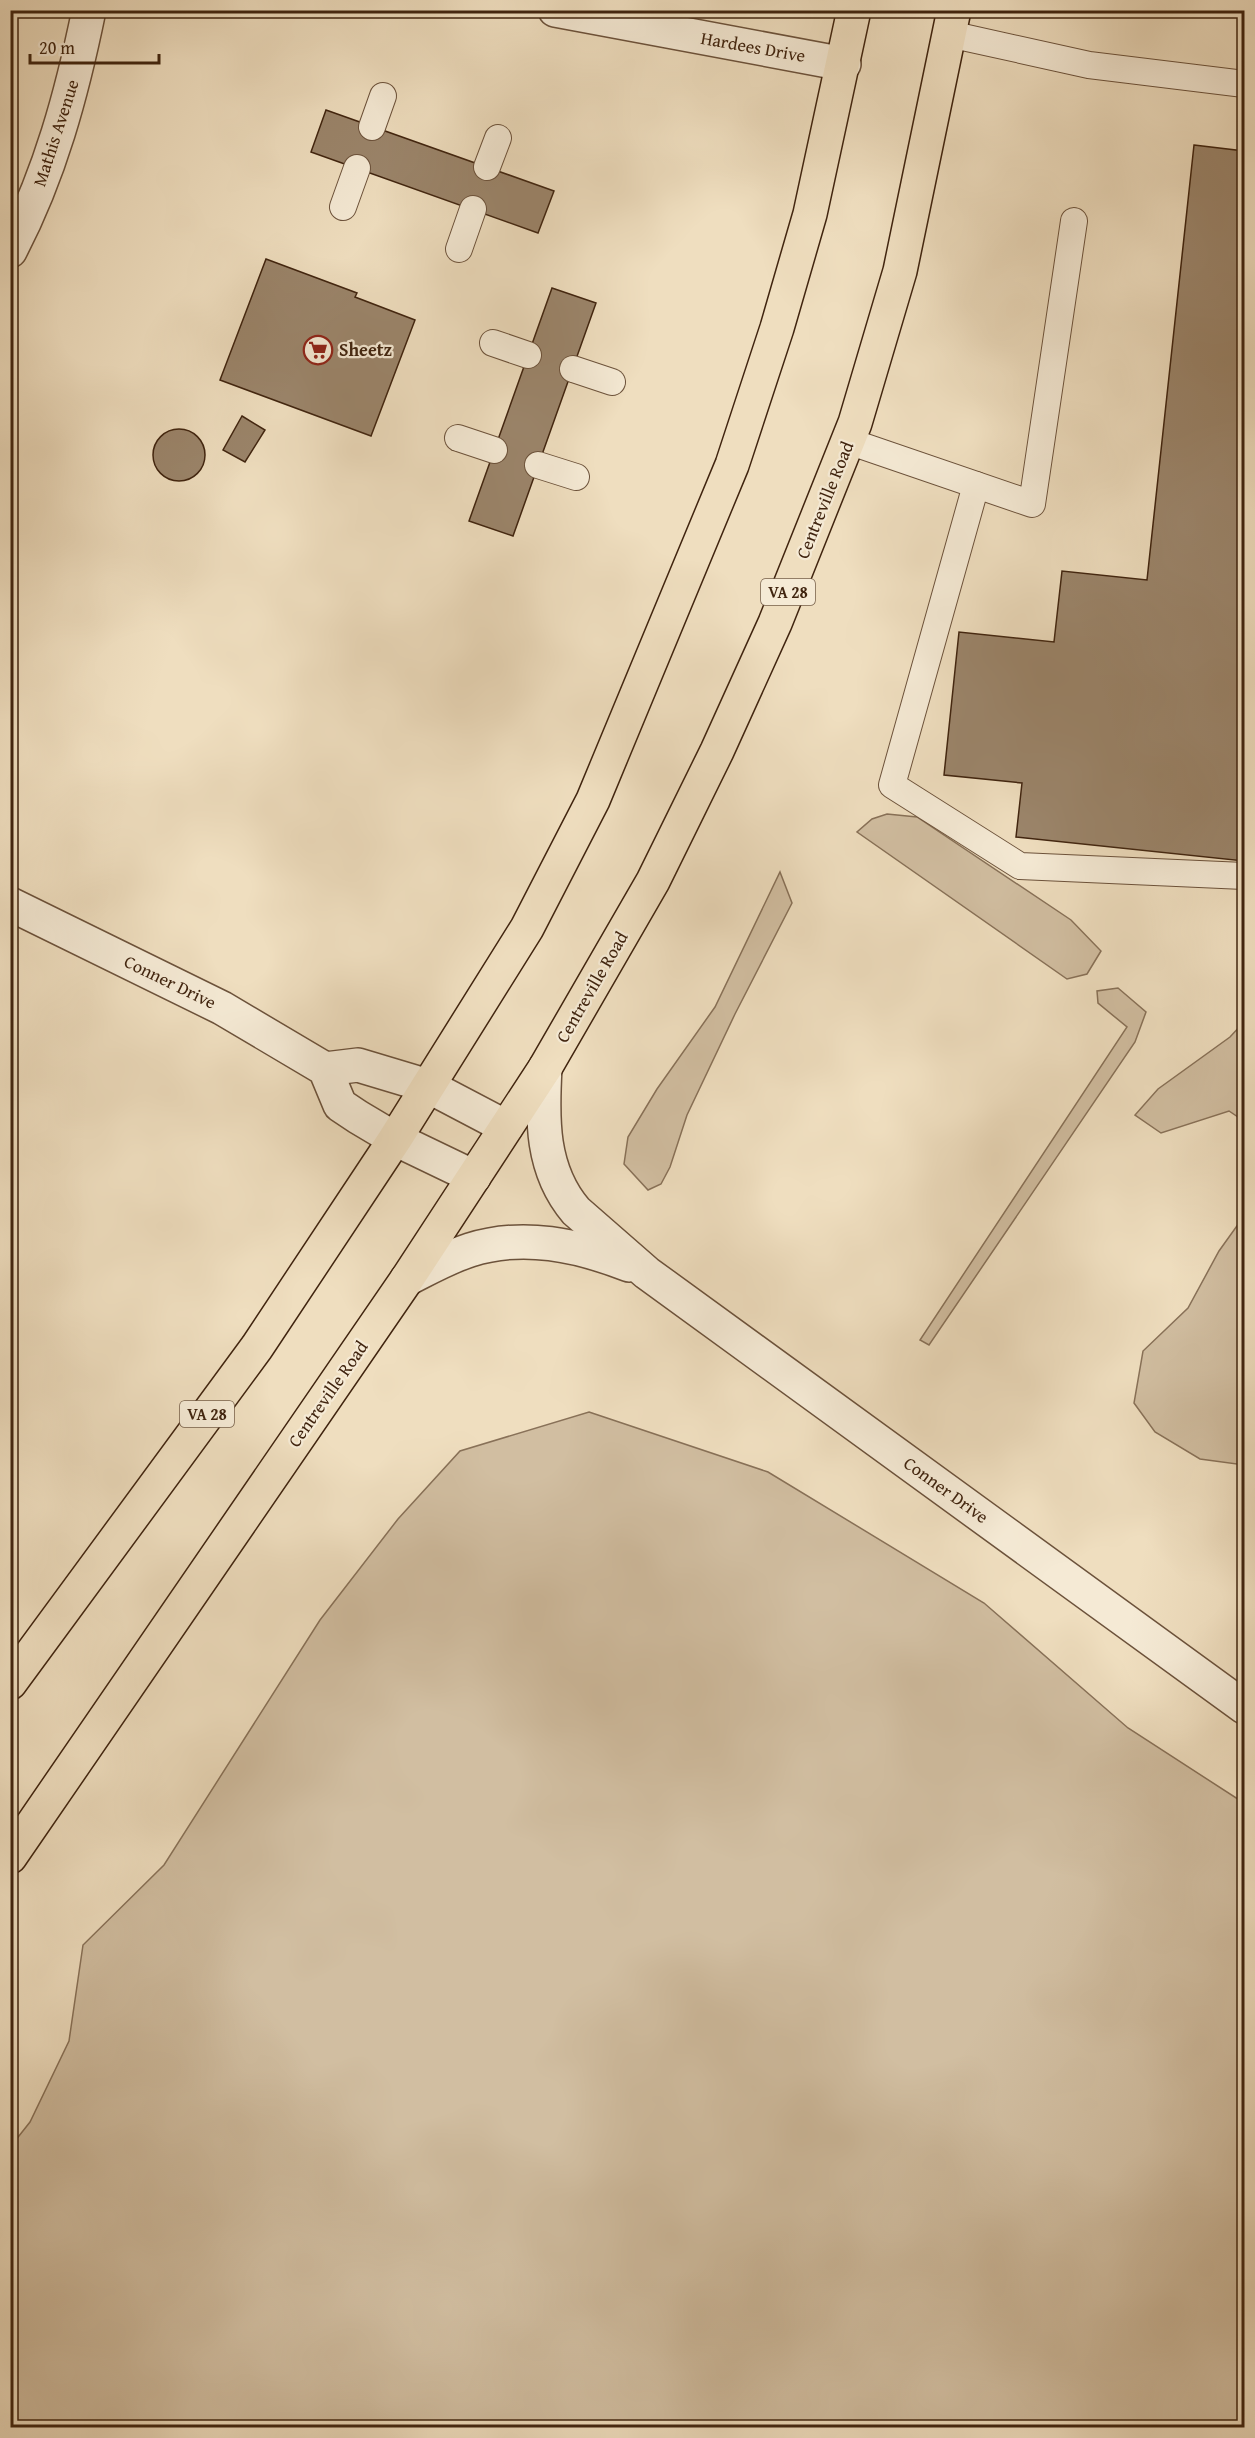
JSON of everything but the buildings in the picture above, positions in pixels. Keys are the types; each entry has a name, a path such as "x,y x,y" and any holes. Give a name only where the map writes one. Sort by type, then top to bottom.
{"highway":[{"name":"VA 28","path":"10,1683 257,1347 395,1139 527,928 593,800 684,586 732,465 777,328 810,214 854,10"},
{"name":"Centreville Road","path":"10,1857 407,1279 545,1068 653,881 717,751 775,623 855,423 900,271 951,22"}],"street":[{"name":"Mathis Avenue","path":"10,251 44,179 79,59 89,10"},
{"name":"Hardees Drive","path":"555,10 844,64"},
{"name":"Conner Drive","path":"10,904 222,1008 325,1069"},
{"path":"474,1177 395,1139 340,1105 325,1069 358,1065 428,1086 506,1127"},
{"name":"Conner Drive","path":"545,1068 543,1107 551,1170 558,1185 576,1211 647,1273 1245,1707"},
{"name":"Conner Drive","path":"407,1279 469,1250 513,1242 539,1242 567,1246 613,1259 647,1273"}],"lane":[{"path":"951,22 1089,65 1245,84"},
{"path":"372,127 383,96"},
{"path":"487,167 498,138"},
{"path":"343,207 357,168"},
{"path":"459,249 473,209"},
{"path":"848,441 1032,504 1074,221"},
{"path":"493,343 528,355"},
{"path":"573,369 612,382"},
{"path":"458,438 494,450"},
{"path":"538,465 576,477"},
{"path":"976,485 892,785 1020,866 1245,876"}],"shaded area":[{"path":"887,814 917,817 1071,920 1101,951 1087,974 1067,979 857,832 872,819"},
{"path":"780,872 792,903 735,1014 687,1115 670,1167 661,1184 648,1190 624,1164 628,1137 657,1089 715,1007"},
{"path":"1118,988 1146,1012 1135,1042 929,1345 920,1340 1127,1027 1098,1003 1097,991"},
{"path":"1244,1022 1244,1121 1229,1111 1161,1133 1135,1115 1158,1089 1230,1037"},
{"path":"1244,1216 1244,1320 1242,1325 1244,1331 1244,1465 1200,1459 1155,1432 1134,1403 1143,1351 1188,1308 1219,1251"},
{"path":"589,1412 768,1472 984,1603 1128,1728 1244,1803 1244,2427 11,2427 11,2146 30,2122 69,2041 83,1945 164,1865 320,1620 398,1519 460,1451"}],"place":[{"name":"Sheetz","path":"318,350"}]}
